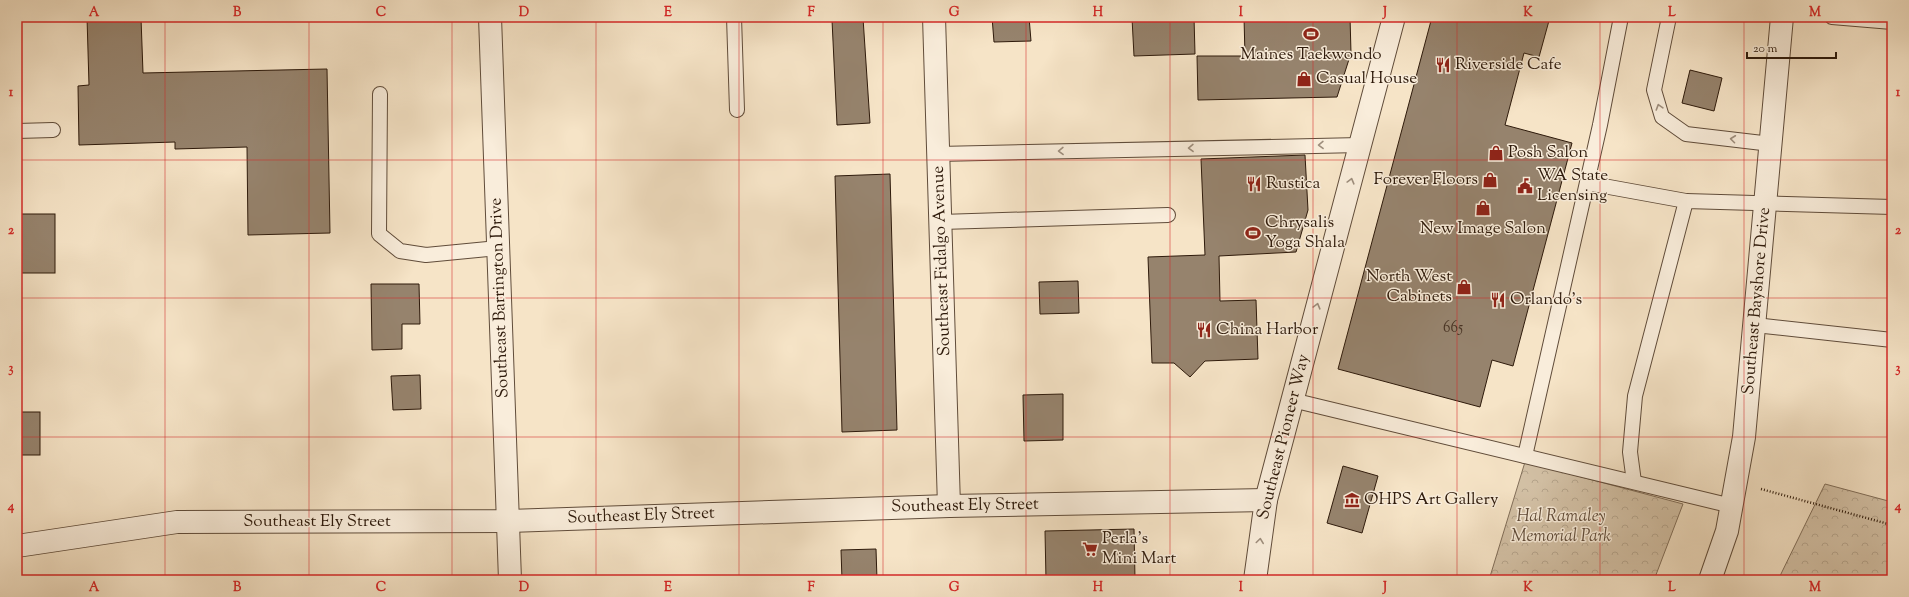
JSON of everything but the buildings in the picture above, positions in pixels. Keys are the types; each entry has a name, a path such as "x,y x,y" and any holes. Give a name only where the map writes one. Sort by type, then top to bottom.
{"street":[{"name":"Southeast Barrington Drive","path":"490,17 510,580"},
{"name":"Southeast Fidalgo Avenue","path":"934,17 949,506"},
{"name":"Southeast Pioneer Way","path":"1255,580 1266,500 1394,17"},
{"name":"Southeast Bayshore Drive","path":"1710,580 1728,531 1744,437 1772,144 1782,17"},
{"name":"Southeast Ely Street","path":"17,546 177,522 509,521 949,506 1266,500"}],"lane":[{"path":"734,17 737,110"},
{"path":"1525,456 1587,183 1621,17"},
{"path":"1669,17 1654,90 1662,117 1686,134 1772,144"},
{"path":"1832,17 1864,18 1892,22"},
{"path":"380,94 379,234 400,251 426,255 498,248"},
{"path":"17,131 53,130"},
{"path":"938,154 1360,145"},
{"path":"1587,183 1686,201 1892,207"},
{"path":"1634,482 1630,452 1635,396 1686,201"},
{"path":"941,222 1168,215"},
{"path":"1755,325 1892,340"},
{"path":"1292,400 1732,506"}],"path":[{"path":"1736,482 1892,525"}],"green space":[{"name":"Hal Ramaley Memorial Park","path":"1525,462 1683,504 1654,580 1489,580"},
{"path":"1825,484 1892,502 1892,580 1778,580"}],"place":[{"name":"Maines Taekwondo","path":"1311,34"},
{"name":"Riverside Cafe","path":"1443,65"},
{"name":"Casual House","path":"1304,79"},
{"name":"Posh Salon","path":"1496,153"},
{"name":"Forever Floors","path":"1490,180"},
{"name":"Rustica","path":"1254,184"},
{"name":"WA State Licensing","path":"1525,186"},
{"name":"New Image Salon","path":"1483,208"},
{"name":"Chrysalis Yoga Shala","path":"1253,233"},
{"name":"North West Cabinets","path":"1464,287"},
{"name":"Orlando's","path":"1498,300"},
{"name":"China Harbor","path":"1204,330"},
{"name":"OHPS Art Gallery","path":"1352,500"},
{"name":"Perla’s Mini Mart","path":"1090,549"}]}
